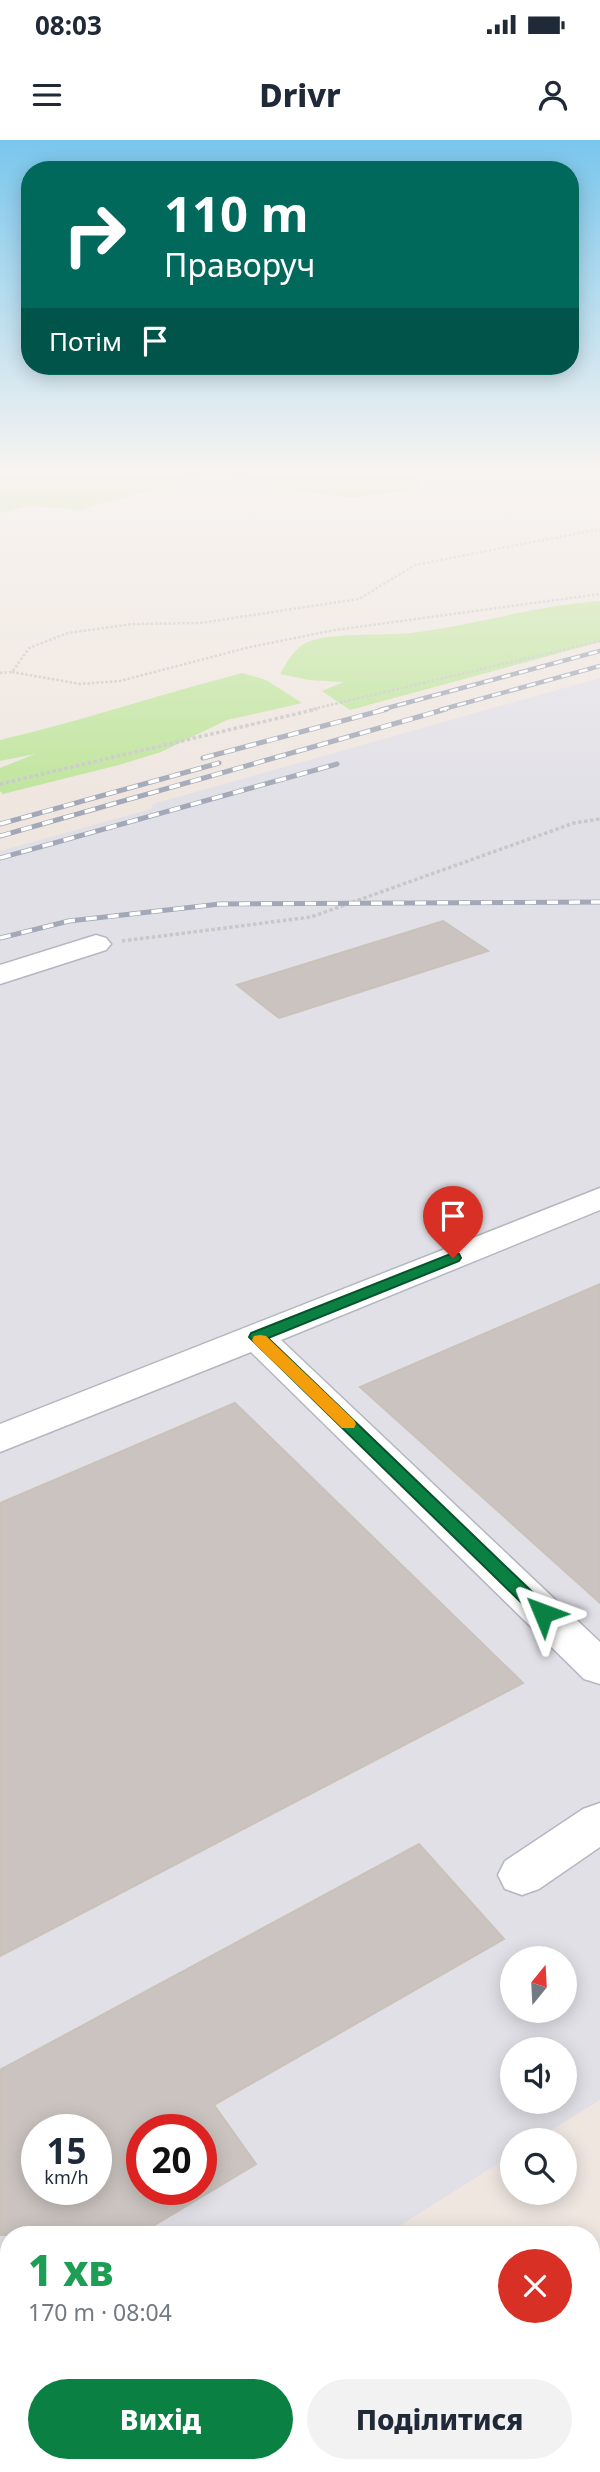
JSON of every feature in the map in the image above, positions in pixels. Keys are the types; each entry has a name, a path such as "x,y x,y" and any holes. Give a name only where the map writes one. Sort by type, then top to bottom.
{"lane":[{"path":"0,975 96,944"},
{"path":"0,1439 600,1198"},
{"path":"257,1337 600,1668"},
{"path":"522,1875 600,1822"}],"path":[{"path":"12,672 29,648 68,633 132,624 200,623 359,600 388,582"},
{"path":"0,673 12,672 80,684 120,681 250,647 335,630 600,594"},
{"path":"0,784 600,641"},
{"path":"96,944 310,918 574,823 600,819"}],"shaded area":[{"path":"600,678 600,2100 554,2128 500,2128 500,2162 399,2226 0,2226 0,851 151,809 153,804"}],"green space":[{"path":"600,601 600,642 350,710 322,691 344,682 309,680 280,674 299,647 318,639 410,633"},
{"path":"242,673 266,680 302,703 227,720 161,752 119,765 3,794 0,791 0,768 35,754 0,761 0,740"}],"building":[{"path":"443,921 488,951 279,1018 237,985"},
{"path":"600,1284 600,1603 360,1387"},
{"path":"235,1403 523,1683 0,1956 0,1503"},
{"path":"419,1844 504,1939 214,2105 256,2164 217,2187 217,2114 126,2114 126,2205 188,2205 153,2226 0,2226 0,2070"}],"railway":[{"path":"380,710 600,651"},
{"path":"440,710 600,666"},
{"path":"203,758 387,709"},
{"path":"0,836 446,709"},
{"path":"0,824 219,763"},
{"path":"0,858 337,764"},
{"path":"0,938 69,921 220,904 600,902"}],"slow traffic":[{"path":"260,1340 348,1424"}],"route":[{"path":"453,1258 257,1337 543,1613"}]}
